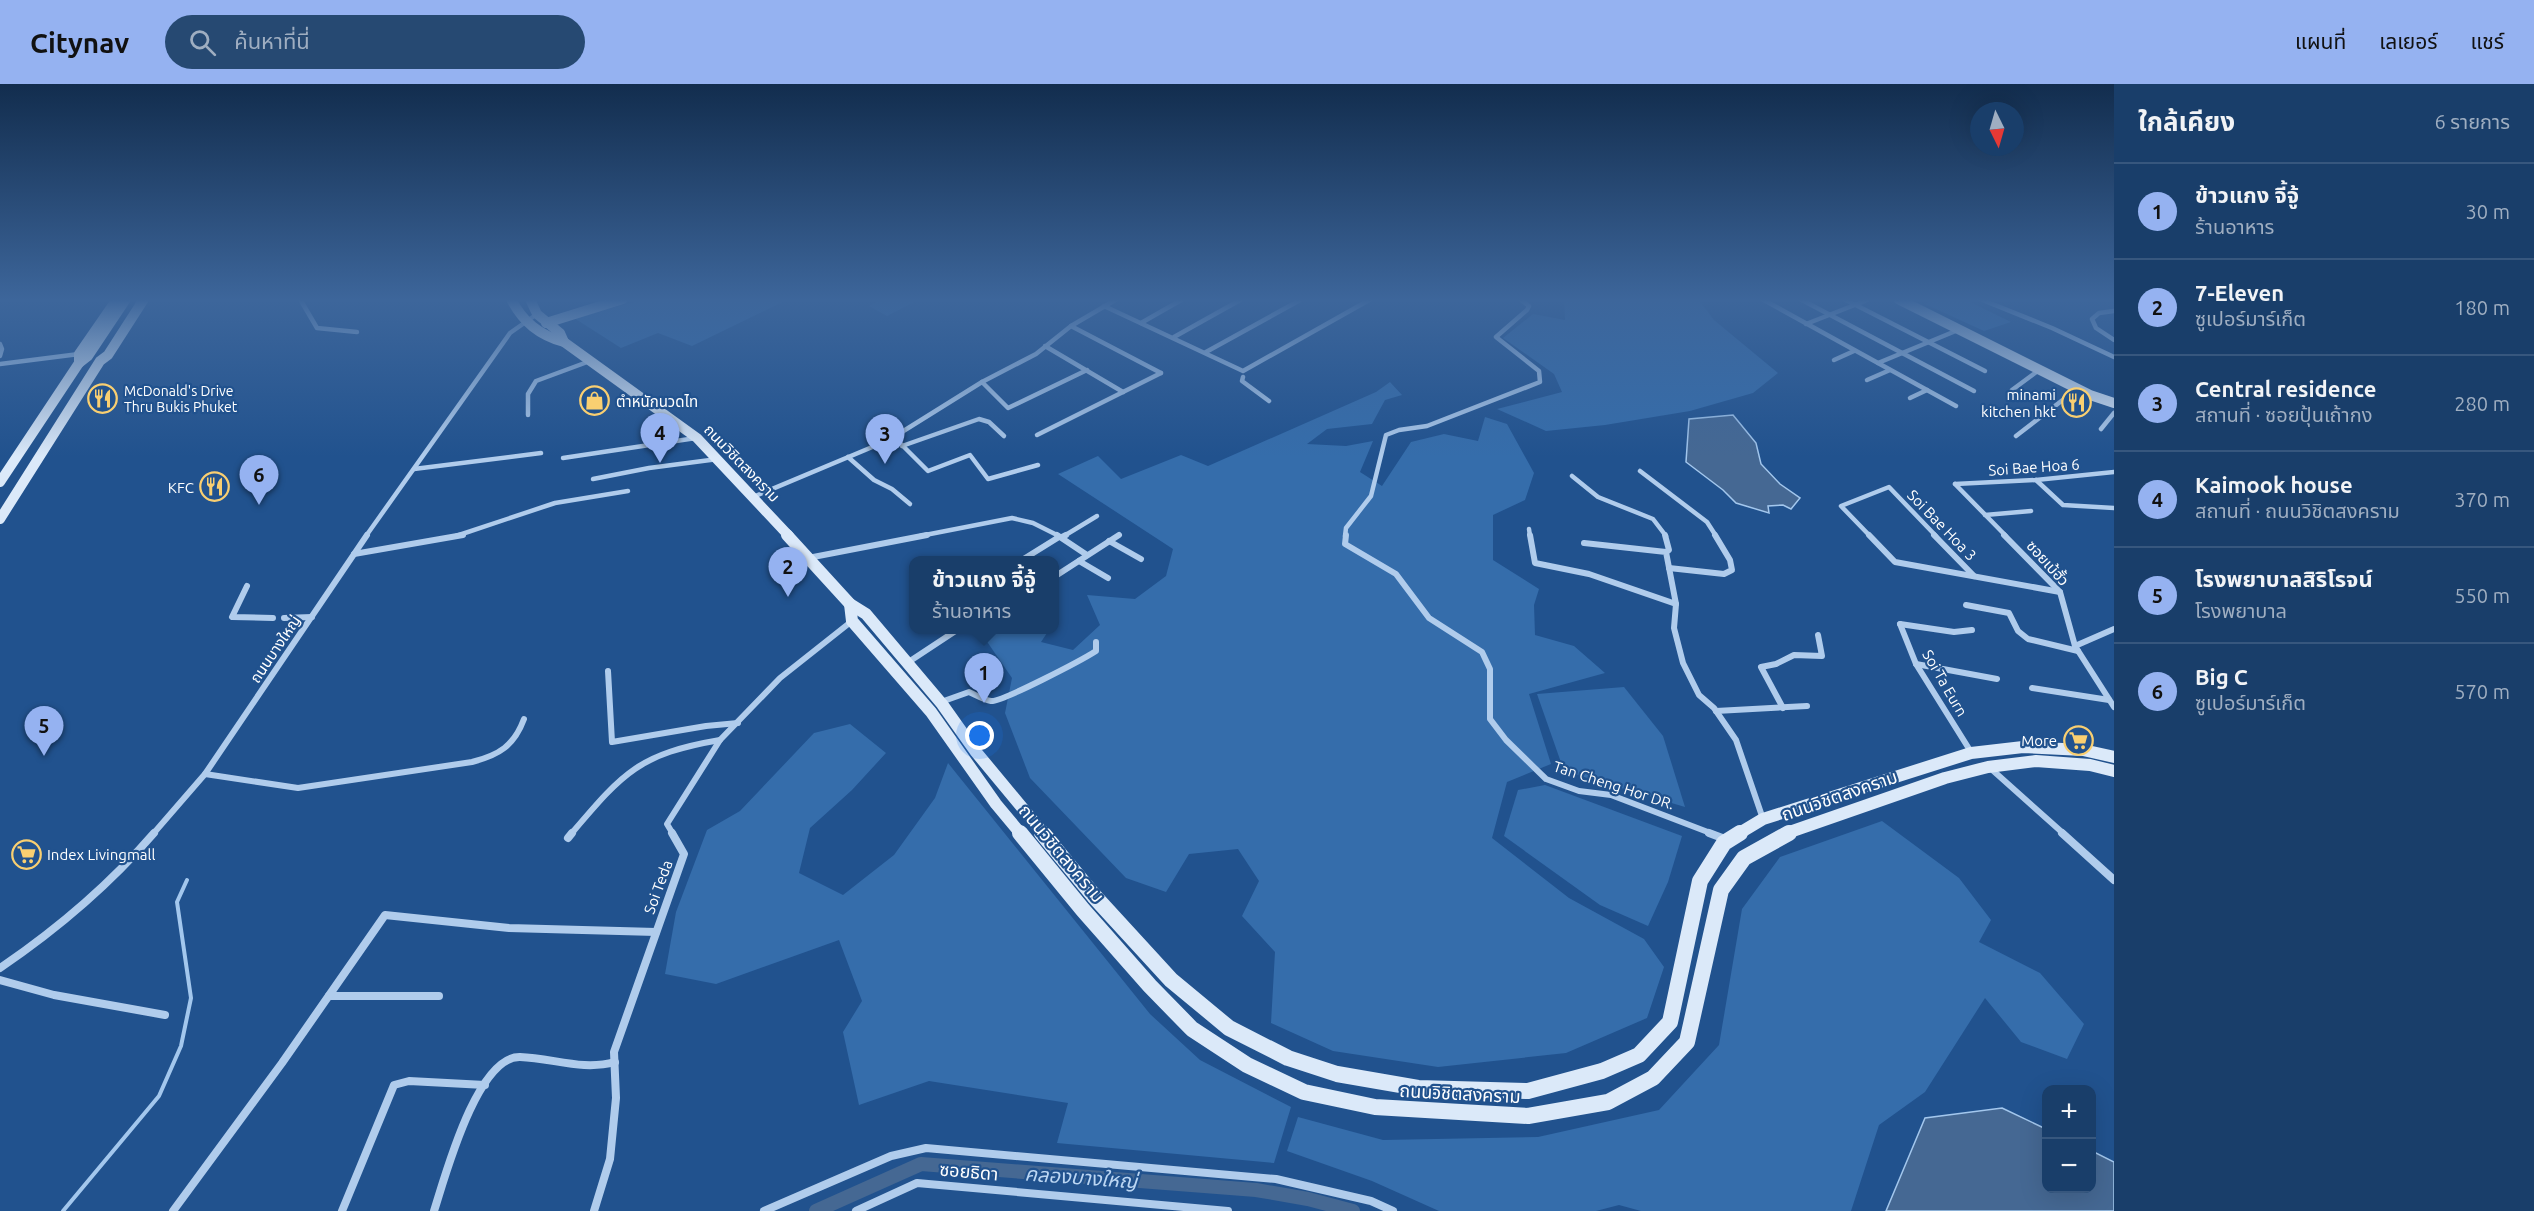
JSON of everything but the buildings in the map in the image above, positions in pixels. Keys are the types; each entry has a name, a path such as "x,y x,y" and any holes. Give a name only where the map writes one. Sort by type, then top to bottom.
{"main road":[{"path":"0,482 84,352"},
{"path":"79,359 88,356 91,352"},
{"path":"100,362 101,352"},
{"path":"0,519 100,362 110,352"},
{"name":"ถนนวิชิตสงคราม","path":"577,352 697,438 753,497 850,604 996,804 1083,910 1150,986 1192,1029 1246,1065 1304,1092 1375,1107 1528,1116 1608,1102 1653,1078 1687,1042 1720,890 1743,858 1783,835 1945,778 1988,767 2036,762 2090,765 2114,771"},
{"path":"2002,352 2077,389 2114,403"},
{"name":"ถนนวิชิตสงคราม","path":"859,618 907,663 941,702 976,752 1086,887 1171,980 1229,1028 1288,1058 1336,1074 1418,1088 1528,1090 1602,1071 1639,1055 1670,1022 1700,881 1724,843 1763,819 1971,753 2023,747 2083,750 2114,756"}],"street":[{"name":"ถนนบางใหญ่","path":"0,968 44,938 138,852 205,774 354,554 497,352"},
{"path":"753,497 894,437 1035,352"},
{"path":"1055,352 1123,392"},
{"path":"1037,435 1161,373 1120,352"},
{"path":"1206,352 1243,371 1278,352"},
{"name":"Tan Cheng Hor DR.","path":"1512,352 1539,371 1542,375 1540,382 1427,426 1399,430 1386,435 1371,496 1346,528 1345,544 1396,574 1429,618 1482,652 1490,669 1490,719 1506,740 1546,779 1579,791 1611,795 1728,840"},
{"path":"1834,360 1853,352"},
{"path":"1855,352 1956,406"},
{"path":"1900,352 1974,391"},
{"path":"1878,363 1906,352"},
{"path":"1948,352 1985,371"},
{"path":"0,364 79,359"},
{"path":"528,415 528,394 536,381 590,361"},
{"path":"982,382 1008,408 1087,370"},
{"path":"1867,380 1890,370"},
{"path":"2012,390 2039,370"},
{"path":"1243,377 1242,381 1245,386 1269,401"},
{"path":"2016,436 2077,389"},
{"path":"1910,398 1928,390"},
{"path":"2101,429 2114,413"},
{"path":"902,446 979,419 990,422 1004,436"},
{"path":"894,437 928,471 970,455 988,479 1038,465"},
{"path":"562,458 697,438"},
{"path":"414,469 541,453"},
{"path":"848,457 874,480 892,489 910,504"},
{"path":"593,479 718,459"},
{"path":"1640,471 1707,522 1730,560 1732,570 1724,574 1669,568"},
{"path":"2111,472 2114,477"},
{"name":"Soi Bae Hoa 6","path":"1955,484 2036,480 2111,472"},
{"path":"1572,476 1595,496 1638,510 1653,519 1668,544 1666,552 1676,604 1674,628 1683,663 1699,694 1716,711 1736,740 1763,819"},
{"path":"2036,480 2063,505 2114,508"},
{"name":"ซอยเบ้ฮั้ว","path":"1955,484 2060,592 2077,648 2114,707"},
{"name":"Soi Bae Hoa 3","path":"1974,576 1888,487 1840,507 1895,562 2060,592"},
{"path":"354,554 462,535 555,503 628,491"},
{"path":"1985,515 2031,511"},
{"path":"1030,556 1096,516"},
{"path":"808,558 1012,518 1025,519 1046,527 1087,555"},
{"path":"1529,530 1535,563 1589,574 1676,604"},
{"path":"1059,574 1119,536"},
{"path":"1109,541 1141,560"},
{"path":"1584,543 1666,552"},
{"path":"1078,561 1108,578"},
{"path":"247,586 232,617 273,618"},
{"path":"1966,605 2008,613 2018,631 2028,639 2077,648 2114,629"},
{"path":"284,618 312,617"},
{"name":"Soi Teda","path":"594,1211 610,1159 616,1098 614,1052 684,854 667,824 720,740 780,678 859,618"},
{"name":"Soi Ta Eurn","path":"1971,753 1916,664 1900,624 1954,632 1972,630"},
{"path":"907,663 951,634"},
{"path":"1783,708 1761,667 1776,664 1794,655 1822,656 1818,634"},
{"path":"941,702 969,692 990,701 1002,700 1040,679 1083,660 1096,651 1096,642"},
{"path":"1916,664 1997,679"},
{"path":"608,671 612,742 706,726 738,723"},
{"path":"2032,688 2108,696 2114,690"},
{"path":"1716,711 1807,706"},
{"path":"205,774 298,788 472,762 492,757 507,749 516,739 524,718"},
{"path":"568,838 614,785 636,767 668,753 720,740"},
{"path":"1988,767 2114,880"},
{"path":"173,1211 386,915 509,928 656,932"},
{"path":"0,980 54,994 165,1015"},
{"path":"329,996 439,996"},
{"path":"434,1211 466,1123 485,1085 499,1066 513,1057 599,1066 615,1062"},
{"path":"342,1211 394,1085 409,1081 485,1085"},
{"path":"764,1211 891,1156 926,1148 1276,1179 1371,1201 1393,1211"},
{"name":"ซอยธิดา","path":"856,1211 917,1183 1228,1211"}],"shaded area":[{"path":"1522,352 1752,352 1778,373 1753,393 1690,411 1605,425 1546,431 1497,409 1562,392 1554,374"},
{"path":"1390,382 1402,395 1385,400 1372,424 1327,429 1307,444 1346,446 1373,441 1360,472 1382,486 1411,442 1444,434 1478,441 1485,417 1507,424 1534,473 1525,500 1493,515 1493,560 1539,589 1534,605 1535,635 1574,646 1605,673 1529,694 1551,764 1507,782 1492,838 1569,898 1644,939 1664,967 1647,1018 1566,1053 1438,1067 1333,1051 1271,1023 1275,952 1242,916 1259,881 1238,849 1189,854 1166,892 1126,878 1030,778 1005,713 1012,678 982,634 1046,634 1041,642 1073,650 1100,625 1087,595 1135,599 1166,576 1173,549 1058,474 1098,456 1121,479 1181,455 1208,466 1376,392"},
{"path":"1733,415 1756,443 1761,464 1780,484 1800,498 1791,509 1783,505 1768,506 1769,513 1736,503 1723,490 1686,462 1689,419"},
{"path":"1624,687 1663,736 1685,807 1564,771 1537,694"},
{"path":"850,724 886,753 852,790 810,828 799,873 843,895 894,855 935,798 948,763 1150,1014 1200,1060 1291,1107 1274,1163 1057,1143 1068,1103 929,1081 859,1105 843,1032 862,1001 839,940 716,984 665,974 676,912 707,830 740,811 814,733"},
{"path":"1545,785 1682,836 1668,882 1648,926 1600,905 1504,836 1518,790"},
{"path":"1882,821 1959,878 1991,920 1979,942 2040,973 2084,1024 2067,1059 2021,1042 1985,998 1925,1092 1879,1125 1851,1211 1641,1211 1619,1205 1596,1211 1439,1211 1372,1181 1287,1151 1298,1117 1383,1140 1538,1137 1659,1110 1719,1045 1742,909 1780,857"},
{"path":"2002,1108 2042,1127 2042,1193 2096,1193 2096,1153 2114,1162 2114,1211 1886,1211 1925,1118"}],"waterway":[{"path":"63,1211 159,1096 181,1046 191,998 177,902 187,880"},
{"name":"คลองบางใหญ่","path":"816,1211 921,1164 1256,1190 1308,1199 1353,1211"}],"place":[{"name":"McDonald's Drive Thru Bukis Phuket","path":"103,399"},
{"name":"ตำหนักนวดไท","path":"595,401"},
{"name":"minami kitchen hkt","path":"2077,403"},
{"name":"Kaimook house","path":"660,463"},
{"name":"Central residence","path":"885,464"},
{"name":"KFC","path":"215,487"},
{"name":"Big C","path":"259,505"},
{"name":"7-Eleven","path":"788,597"},
{"name":"ข้าวแกง จี้จู้","path":"984,703"},
{"name":"More","path":"2078,740"},
{"name":"โรงพยาบาลสิริโรจน์","path":"44,756"},
{"name":"Index Livingmall","path":"26,854"}]}
